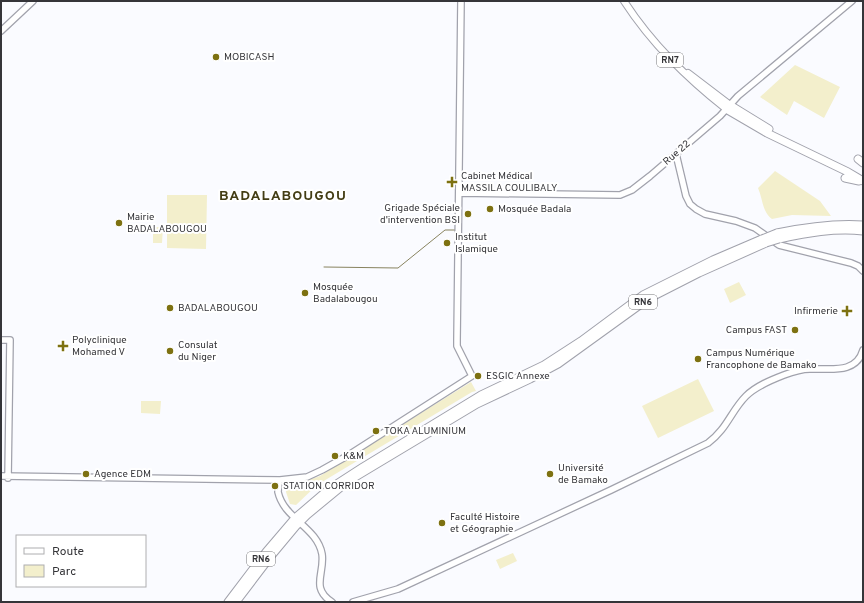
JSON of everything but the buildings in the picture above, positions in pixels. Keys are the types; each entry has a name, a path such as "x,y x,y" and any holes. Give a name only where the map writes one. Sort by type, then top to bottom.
{"highway":[{"name":"RN7","path":"728,107 782,136 863,175"},
{"name":"RN7","path":"728,107 767,134 848,172 863,182"},
{"path":"845,178 863,182"},
{"name":"RN6","path":"228,602 266,552 329,489 481,395 544,365 581,341 643,295 707,263 806,227 828,225 863,225"},
{"name":"RN6","path":"778,236 829,230 863,231"},
{"name":"RN6","path":"236,602 297,520"}],"main road":[{"name":"RN7","path":"624,1 635,19 665,54 696,85 728,107"},
{"name":"RN7","path":"628,1 639,18 667,52 728,107"}],"street":[{"path":"1,31 33,1"},
{"path":"1,476 280,480 307,477 322,470 472,376 458,346 457,340 461,1"},
{"name":"Rue 22","path":"459,194 620,195 632,190 720,116 738,96 852,1"},
{"path":"676,154 686,196 690,204 696,209 709,215 736,221 754,228 779,245 851,263 858,266 863,271"},
{"path":"1,340 10,340 8,477"},
{"path":"353,602 398,589 708,443 725,428 746,396 757,387 784,375 801,370 837,370 847,368 857,362 863,350"},
{"path":"1,479 8,477"},
{"path":"280,480 278,491 284,507 312,534 319,544 322,555 320,582 321,590 323,595 332,602"}],"green space":[{"path":"795,65 840,87 824,118 794,101 787,115 760,97"},
{"path":"775,171 820,201 831,216 792,215 772,219 764,209 758,188"},
{"path":"167,195 207,195 206,249 167,248"},
{"path":"153,227 163,227 162,243 153,243"},
{"path":"739,282 746,295 730,303 724,289"},
{"path":"698,379 714,411 658,438 642,406"},
{"path":"471,382 476,391 317,485 296,505 290,504 286,487 290,484 300,483 320,476"},
{"path":"141,401 161,401 160,414 141,413"},
{"path":"513,553 517,561 500,569 496,560"}],"waterway":[{"path":"324,267 398,268 445,230 455,230"},
{"path":"455,258 455,283"}],"place":[{"name":"MOBICASH","path":"216,57"},
{"name":"Cabinet Médical MASSILA COULIBALY","path":"452,182"},
{"name":"Mosquée Badala","path":"490,209"},
{"name":"Grigade Spéciale d'intervention BSI","path":"468,214"},
{"name":"Mairie BADALABOUGOU","path":"119,223"},
{"name":"Institut Islamique","path":"447,243"},
{"name":"Mosquée Badalabougou","path":"305,293"},
{"name":"BADALABOUGOU","path":"170,308"},
{"name":"Infirmerie","path":"847,311"},
{"name":"Campus FAST","path":"795,330"},
{"name":"Polyclinique Mohamed V","path":"63,346"},
{"name":"Consulat du Niger","path":"170,351"},
{"name":"Campus Numérique Francophone de Bamako","path":"698,359"},
{"name":"ESGIC Annexe","path":"478,376"},
{"name":"TOKA ALUMINIUM","path":"376,431"},
{"name":"K&M","path":"335,456"},
{"name":"Agence EDM","path":"86,474"},
{"name":"Université de Bamako","path":"550,474"},
{"name":"STATION CORRIDOR","path":"275,486"},
{"name":"Faculté Histoire et Géographie","path":"442,523"}],"district":[{"name":"BADALABOUGOU","path":"283,196"}]}
